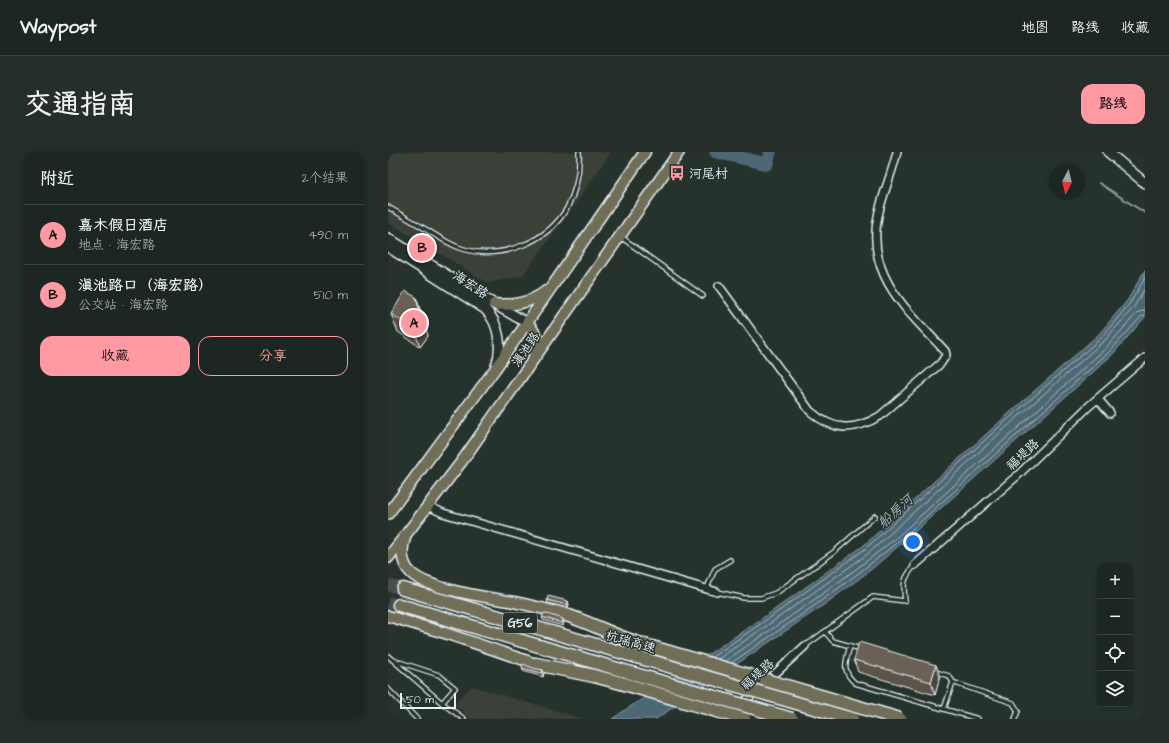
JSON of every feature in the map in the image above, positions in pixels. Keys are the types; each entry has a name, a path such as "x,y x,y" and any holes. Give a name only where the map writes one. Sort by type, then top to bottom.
{"highway":[{"name":"杭瑞高速","path":"403,589 852,719"},
{"name":"G56","path":"398,605 792,719"},
{"path":"556,612 588,622 620,637 645,646 900,719"},
{"path":"536,664 557,670 594,676 744,719"}],"main road":[{"name":"滇池路","path":"388,514 495,369 645,152"},
{"name":"滇池路","path":"388,558 462,461 679,152"},
{"path":"1108,152 1145,183"},
{"name":"海宏路","path":"388,238 527,323"},
{"name":"海宏路","path":"388,247 485,308 490,314 496,328 499,342 499,356 495,369"},
{"path":"494,304 515,304 529,301 554,285"},
{"path":"527,323 534,329 536,336 537,344 532,362"},
{"path":"406,535 402,549 404,562 409,571 420,579 455,590 526,604 556,612"},
{"path":"388,616 462,638 509,656 536,664"}],"street":[{"path":"719,286 810,411 820,419 831,424 844,427 855,427 880,416 941,363 946,355 945,351 905,308 890,288 882,273 877,258 875,241 878,217 897,152"},
{"name":"福堤路","path":"914,565 1018,475 1098,398 1145,358"},
{"path":"1098,398 1110,413"},
{"path":"428,506 443,512 717,592"},
{"name":"福堤路","path":"725,719 805,646"}],"lane":[{"path":"388,206 446,242 462,249 491,252 511,249 530,242 546,231 557,221 566,209 573,195 577,180 579,152"},
{"path":"620,237 703,296"},
{"path":"717,592 744,598 761,598 776,593 834,552 875,516"},
{"path":"707,588 715,569 730,560"},
{"path":"805,646 873,598 905,600 904,586 906,576 914,565"},
{"path":"825,632 833,641 865,650"},
{"path":"850,646 845,671 849,678 855,683 978,719"},
{"path":"389,657 439,675 455,688 442,703"},
{"path":"389,657 442,703 464,719"},
{"path":"934,671 949,676 953,682 1013,703 1018,711 1015,719"},
{"path":"944,709 953,682"},
{"path":"388,689 417,719"}],"shaded area":[{"path":"388,152 611,152 568,214 522,276 488,283 388,222"},
{"path":"472,686 584,719 471,719 454,704"}],"water":[{"path":"1145,270 1145,317 1112,355 868,572 825,604 656,719 612,719 767,615 863,546 1099,334 1127,301"}],"building":[{"path":"405,291 416,297 421,318 414,329 391,314"},
{"path":"548,596 568,601 567,605 547,600"},
{"path":"544,613 563,619 562,623 542,617"},
{"path":"859,642 936,665 931,682 854,660"},
{"path":"523,664 543,670 542,673 522,668"}],"waterway":[{"path":"716,152 767,164 770,152"},
{"path":"1099,183 1145,213"}],"tunnel":[{"path":"388,585 403,589"},
{"path":"388,602 399,605"}],"place":[{"name":"河尾村","path":"677,173"},
{"name":"滇池路口（海宏路）","path":"422,248"},
{"name":"嘉木假日酒店","path":"414,323"}],"water label":[{"name":"船房河","path":"895,511"}]}
